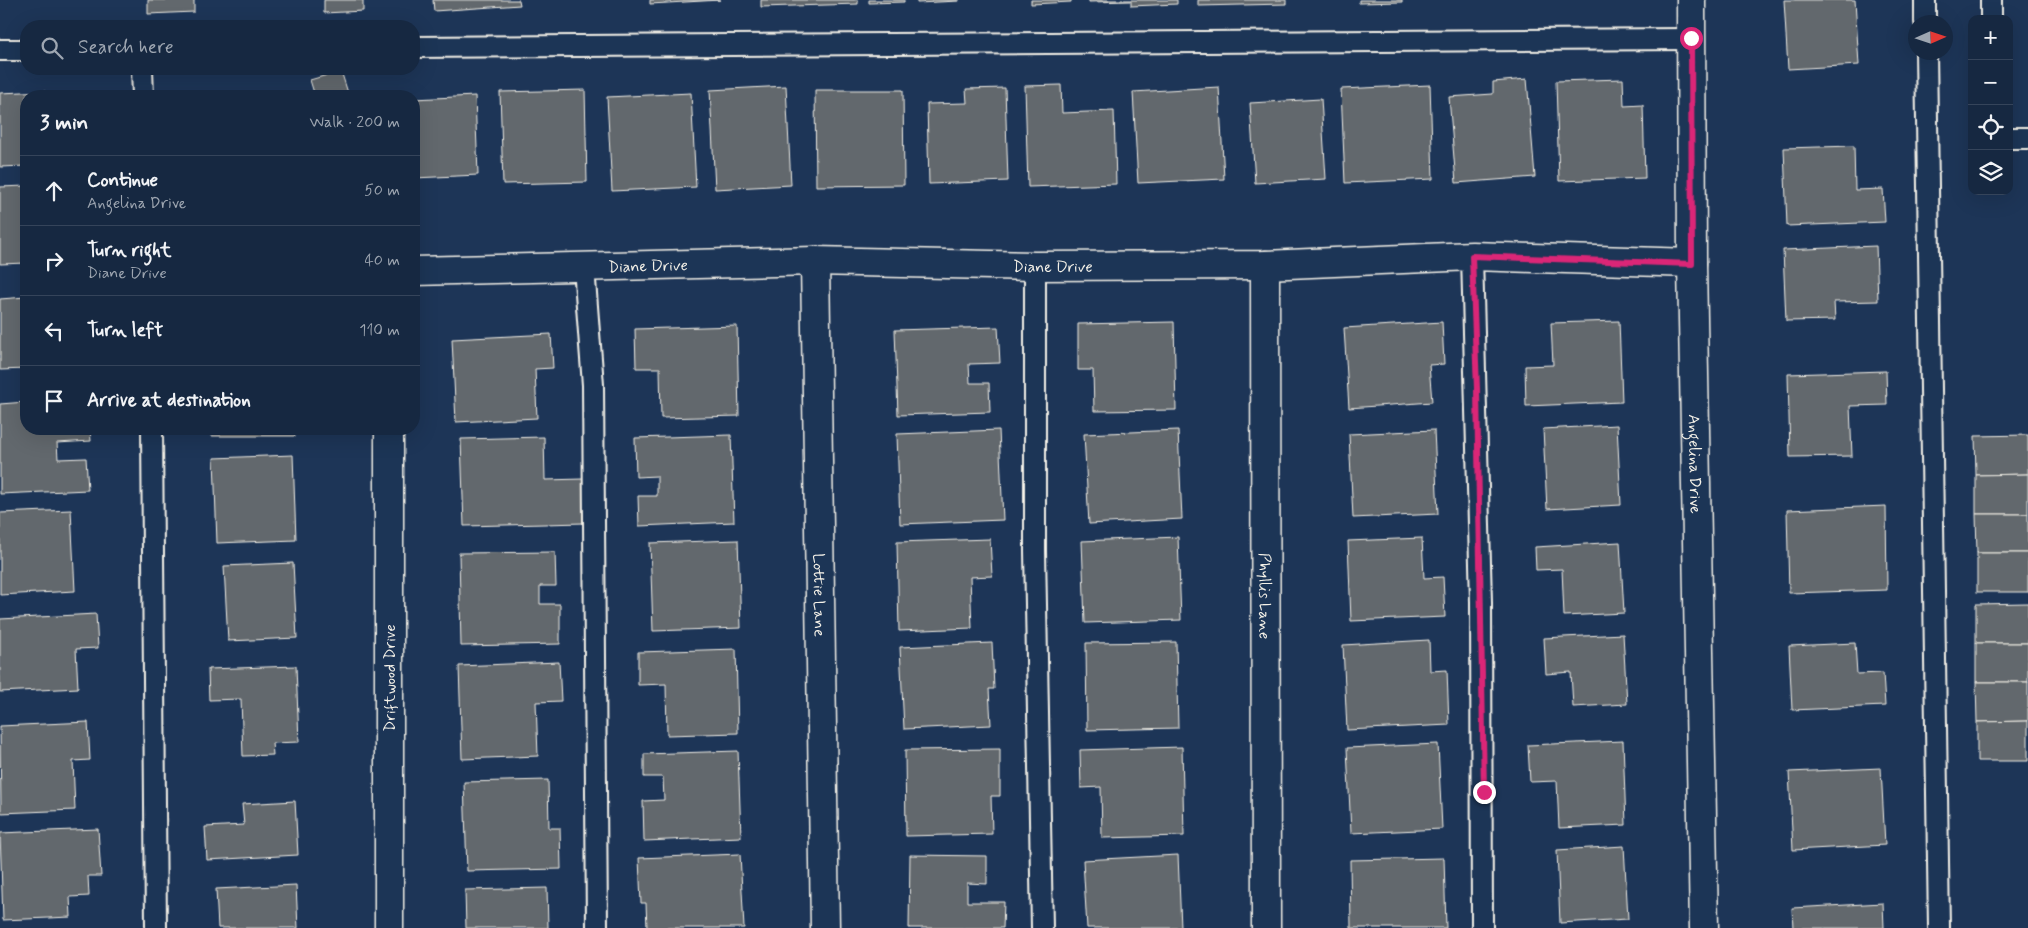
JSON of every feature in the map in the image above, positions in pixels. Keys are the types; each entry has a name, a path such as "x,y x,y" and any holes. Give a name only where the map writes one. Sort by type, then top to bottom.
{"street":[{"name":"Angelina Drive","path":"1691,0 1692,264 1704,928"},
{"name":"Diane Drive","path":"420,271 815,262 1035,266 1266,265 1472,256 1692,264"},
{"name":"Lottie Lane","path":"815,262 825,928"},
{"name":"Phyllis Lane","path":"1266,265 1266,928"},
{"name":"Driftwood Drive","path":"389,435 389,928"}],"lane":[{"path":"1925,0 1925,15"},
{"path":"1991,0 1991,15"},
{"path":"420,47 1691,38"},
{"path":"0,50 20,50"},
{"path":"1926,60 1939,928"},
{"path":"142,75 143,90"},
{"path":"2013,138 2028,138"},
{"path":"1472,256 1481,602 1482,928"},
{"path":"1035,266 1035,551 1042,928"},
{"path":"584,267 593,385 597,928"},
{"path":"152,435 156,928"}],"building":[{"path":"148,0 194,0 194,12 148,14"},
{"path":"324,0 363,0 363,11 324,13"},
{"path":"433,0 519,0 520,5 434,11"},
{"path":"650,0 720,0 650,4"},
{"path":"761,0 858,0 858,4 761,7"},
{"path":"869,0 904,0 904,2 869,3"},
{"path":"917,0 959,0 959,1 917,3"},
{"path":"1031,0 1071,0 1071,2 1031,4"},
{"path":"1089,0 1177,0 1177,4 1131,6 1131,1 1089,2"},
{"path":"1198,0 1286,0 1286,4 1198,6"},
{"path":"1359,0 1402,0 1402,2 1359,3"},
{"path":"1784,0 1855,0 1859,65 1788,69"},
{"path":"327,75 342,75 347,90 313,90 310,80"},
{"path":"1527,79 1535,177 1456,183 1449,97 1493,94 1493,82"},
{"path":"1623,79 1624,106 1643,105 1645,178 1559,181 1556,81"},
{"path":"1061,85 1062,113 1114,111 1116,184 1028,187 1025,86"},
{"path":"1430,85 1433,179 1345,183 1341,89"},
{"path":"786,86 791,185 715,189 710,90"},
{"path":"1219,87 1224,179 1138,183 1133,92"},
{"path":"1005,88 1008,181 929,184 927,104 967,103 966,89"},
{"path":"585,90 587,182 503,184 500,92"},
{"path":"815,90 903,90 904,185 816,186"},
{"path":"20,92 20,166 0,167 0,93"},
{"path":"691,93 696,187 612,191 607,97"},
{"path":"475,96 478,175 420,178 420,99"},
{"path":"1321,99 1326,179 1255,183 1250,103"},
{"path":"1854,146 1855,190 1883,189 1885,222 1787,226 1784,148"},
{"path":"20,186 20,263 0,264 0,187"},
{"path":"1876,246 1878,301 1834,302 1835,320 1786,321 1783,250"},
{"path":"20,297 20,369 0,370 0,299"},
{"path":"1619,321 1622,402 1526,406 1525,366 1553,365 1551,323"},
{"path":"1174,322 1176,410 1094,411 1093,370 1078,370 1078,324"},
{"path":"1442,322 1444,364 1429,365 1432,402 1349,408 1344,328"},
{"path":"737,326 739,416 661,418 660,368 636,368 635,329"},
{"path":"998,327 1000,363 969,364 970,383 989,383 990,412 898,415 895,330"},
{"path":"551,334 553,368 535,369 537,418 456,422 452,339"},
{"path":"1886,371 1887,405 1850,406 1852,456 1790,457 1788,374"},
{"path":"20,402 20,435 90,435 91,441 57,443 58,459 86,458 88,490 0,494 0,404"},
{"path":"1617,425 1621,505 1547,509 1543,429"},
{"path":"999,430 1003,520 900,524 897,434"},
{"path":"1178,430 1182,519 1089,524 1084,434"},
{"path":"1434,430 1438,514 1353,518 1349,434"},
{"path":"212,435 295,435 295,436"},
{"path":"731,435 734,522 639,526 638,496 657,496 657,476 636,477 635,438"},
{"path":"2028,435 2028,474 1976,475 1975,436"},
{"path":"544,437 545,480 583,479 584,523 464,526 461,439"},
{"path":"293,455 296,540 217,543 214,458"},
{"path":"2028,474 2028,514 1976,514 1976,475"},
{"path":"1886,506 1887,590 1789,593 1787,510"},
{"path":"71,510 75,591 0,595 0,513"},
{"path":"1976,514 2028,514 2028,553 1977,553"},
{"path":"1178,537 1181,620 1085,623 1082,541"},
{"path":"1422,538 1424,578 1443,577 1445,617 1351,621 1348,541"},
{"path":"990,539 992,576 970,577 972,628 899,631 897,542"},
{"path":"738,540 741,628 653,631 650,543"},
{"path":"1620,542 1624,613 1564,616 1562,569 1536,570 1535,547"},
{"path":"555,552 556,586 540,586 540,604 560,604 560,644 461,646 459,553"},
{"path":"1977,553 2028,553 2028,592 1977,592"},
{"path":"293,563 297,638 228,641 224,566"},
{"path":"2028,603 2028,643 1976,643 1976,604"},
{"path":"96,614 98,648 76,649 78,688 0,692 0,619"},
{"path":"1623,634 1627,704 1573,707 1571,672 1546,674 1544,638"},
{"path":"1429,640 1430,671 1447,670 1449,725 1347,730 1343,645"},
{"path":"1176,642 1178,728 1087,730 1086,643"},
{"path":"992,643 994,689 989,689 991,725 904,729 900,647"},
{"path":"1855,643 1857,674 1883,673 1885,706 1792,710 1789,646"},
{"path":"1976,643 2028,643 2028,682 1976,682"},
{"path":"736,649 738,733 667,735 666,684 638,685 638,652"},
{"path":"559,662 561,701 536,702 538,756 462,759 459,666"},
{"path":"296,666 299,742 272,743 273,755 243,756 241,699 209,700 208,669"},
{"path":"1976,682 2028,682 2028,721 1977,722"},
{"path":"2028,721 2028,761 1977,761 1977,722"},
{"path":"88,722 90,760 73,761 75,810 1,813 0,726"},
{"path":"1623,741 1626,825 1559,828 1557,781 1530,782 1528,745"},
{"path":"1438,744 1442,829 1351,833 1347,748"},
{"path":"1182,747 1184,836 1102,838 1101,787 1081,788 1080,750"},
{"path":"1000,749 1000,796 991,796 992,834 906,836 905,750"},
{"path":"738,751 741,837 644,841 643,801 664,800 663,777 644,777 644,754"},
{"path":"1881,768 1885,845 1793,850 1789,772"},
{"path":"548,780 549,828 560,828 561,869 467,871 464,782"},
{"path":"295,801 298,855 207,860 205,827 244,825 242,804"},
{"path":"98,829 101,876 88,876 89,896 70,897 71,917 3,920 0,833"},
{"path":"1624,846 1628,919 1560,923 1557,850"},
{"path":"740,854 744,928 647,928 646,903 641,903 639,858"},
{"path":"910,855 987,856 987,884 967,883 967,902 1004,902 1003,928 909,928"},
{"path":"1178,855 1181,928 1087,928 1083,860"},
{"path":"1444,858 1446,928 1351,928 1350,860"},
{"path":"296,885 298,928 218,928 216,889"},
{"path":"547,888 548,928 466,928 465,890"},
{"path":"1883,903 1884,928 1793,928 1792,908"}],"route":[{"path":"1484,792 1477,389 1472,256 1692,264 1691,38"}]}
